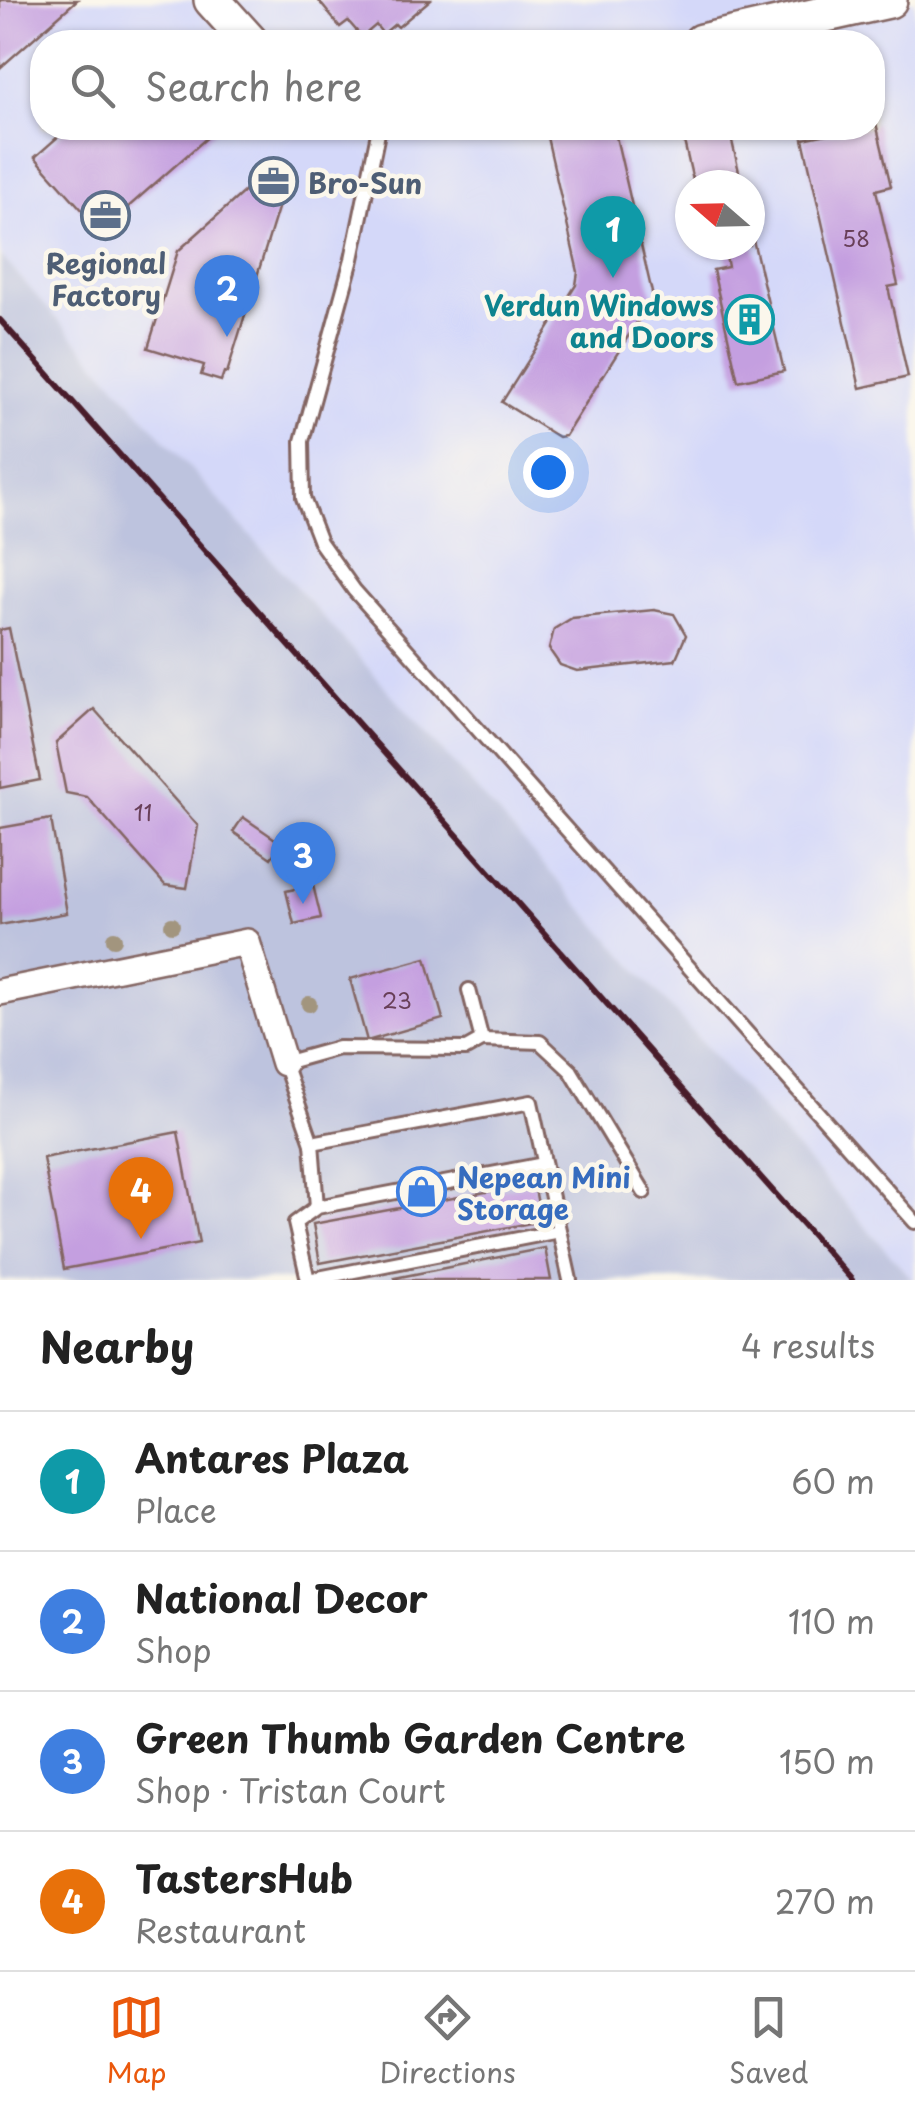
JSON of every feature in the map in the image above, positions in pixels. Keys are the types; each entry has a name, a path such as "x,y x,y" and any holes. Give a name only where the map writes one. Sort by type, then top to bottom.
{"street":[{"path":"212,0 239,30"},
{"path":"755,30 889,0"},
{"path":"0,992 247,942 284,1063"}],"lane":[{"path":"377,140 352,259 302,442 304,498 320,542 354,590 915,1222"},
{"path":"469,990 482,1040"},
{"path":"318,1207 312,1143 284,1063 338,1048 466,1049 482,1040 540,1042 570,1071 644,1192"},
{"path":"312,1143 531,1102 570,1280"},
{"path":"544,1164 318,1207 295,1223 308,1280 559,1231"}],"shaded area":[{"path":"0,0 915,0 915,1280 0,255"},
{"path":"0,255 223,505 913,1280 0,1280"}],"building":[{"path":"0,0 77,0 43,30 30,30 30,42 0,68"},
{"path":"318,0 430,0 398,27 395,24 380,30 376,25 370,30 356,30 348,21 340,27"},
{"path":"54,140 204,140 101,231 35,157"},
{"path":"548,140 617,140 653,297 565,436 558,437 502,402 576,285 578,272"},
{"path":"684,140 732,140 739,170 691,170"},
{"path":"803,140 880,140 891,186 876,190 898,285 888,287 908,377 860,388"},
{"path":"264,173 284,179 284,189 227,373 221,381 201,375 204,365 148,348 178,251 257,180 262,182"},
{"name":"Verdun Windows and Doors","path":"727,260 758,260 784,371 738,381 713,270 728,267"},
{"path":"654,610 674,614 686,635 675,660 577,671 560,665 549,649 554,629 572,618"},
{"path":"9,628 40,780 0,788 0,630"},
{"path":"94,709 198,826 187,888 165,885 87,797 66,793 56,743"},
{"path":"243,817 281,843 271,858 233,832"},
{"path":"51,819 67,913 0,925 0,828"},
{"path":"313,885 321,918 294,924 286,891"},
{"path":"426,958 443,1019 367,1041 350,979"},
{"path":"178,1132 199,1243 64,1269 43,1158"},
{"path":"534,1183 541,1221 320,1263 313,1224"},
{"path":"545,1248 551,1280 395,1278"}],"railway":[{"path":"0,320 852,1280"}],"place":[{"name":"Bro-Sun","path":"273,182"},
{"name":"Regional Factory","path":"106,215"},
{"name":"Antares Plaza","path":"613,278"},
{"name":"Verdun Windows and Doors","path":"749,320"},
{"name":"National Decor","path":"227,337"},
{"name":"Green Thumb Garden Centre","path":"303,904"},
{"name":"Nepean Mini Storage","path":"422,1192"},
{"name":"TastersHub","path":"141,1239"}]}
